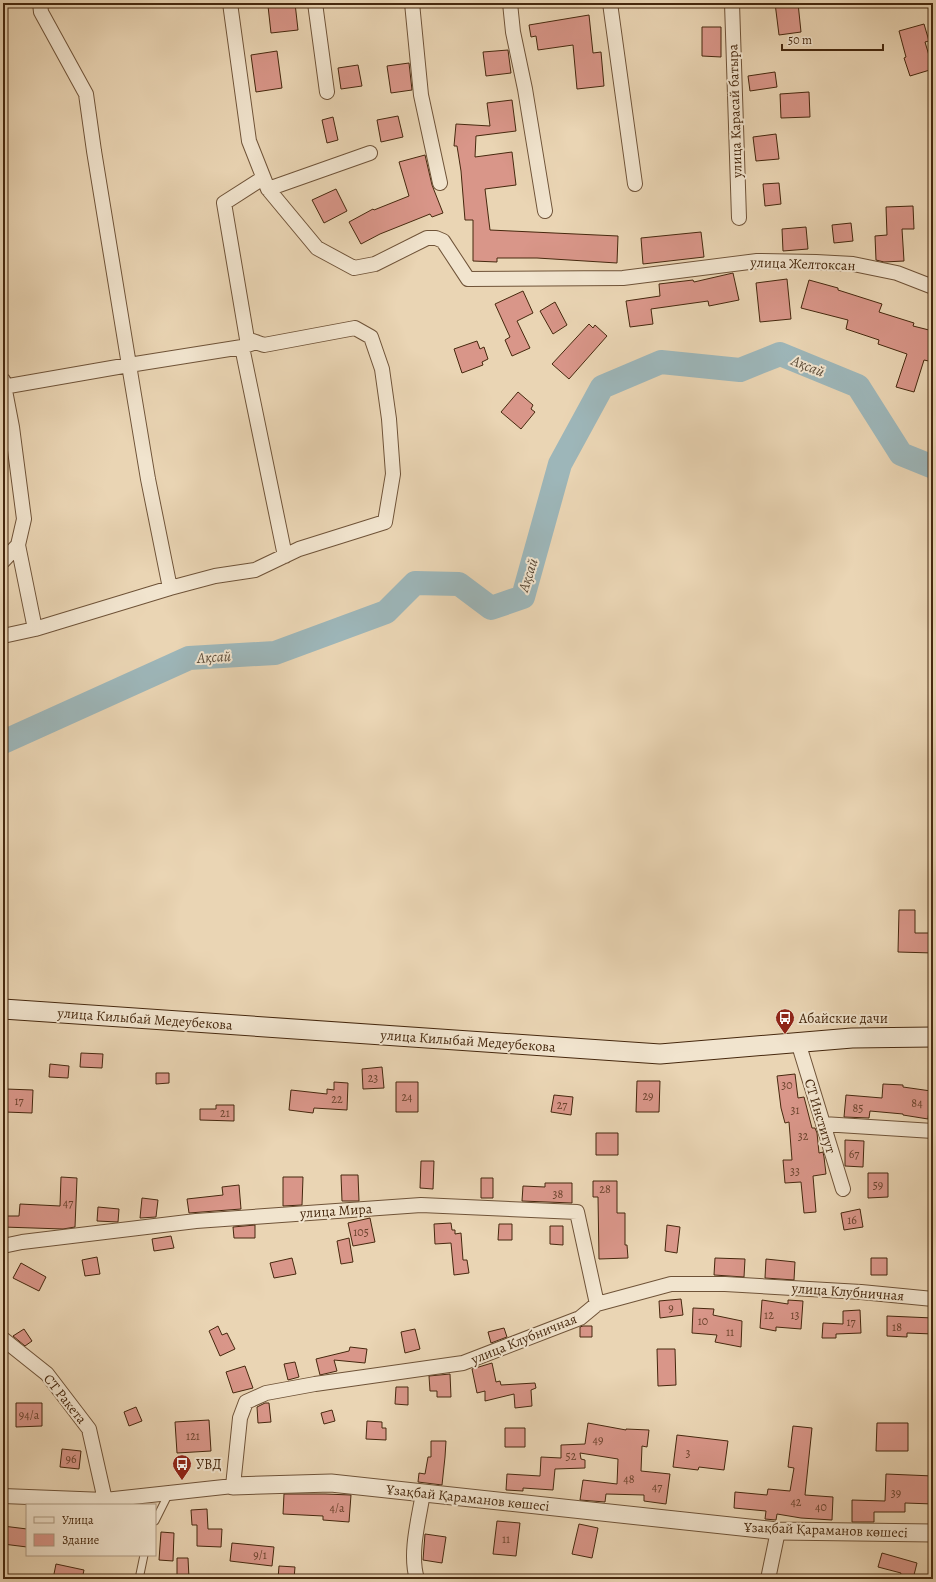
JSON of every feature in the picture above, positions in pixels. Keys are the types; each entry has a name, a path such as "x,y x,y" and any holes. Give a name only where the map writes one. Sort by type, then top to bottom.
{"main road":[{"name":"улица Килыбай Медеубекова","path":"3,1009 660,1054 852,1038 933,1037"}],"street":[{"path":"40,3 41,12 86,94 148,478 170,588"},
{"path":"230,3 248,141 266,184"},
{"path":"315,3 327,92"},
{"path":"412,3 421,94 440,183"},
{"path":"510,3 513,32 525,89 545,211"},
{"path":"610,3 635,184"},
{"name":"улица Карасай батыра","path":"732,3 739,218"},
{"path":"3,636 35,629 215,576 255,570 314,544 385,522 393,474 389,419 382,369 371,337 355,328 264,345 247,339 224,203 266,184 370,153"},
{"name":"улица Желтоксан","path":"266,184 317,248 354,268 375,264 427,238 436,238 443,241 468,280 623,278 758,261 853,264 897,273 933,287"},
{"path":"35,629 18,545 24,519 14,441 3,385 242,347 256,342"},
{"path":"242,347 285,556"},
{"path":"3,561 18,545"},
{"name":"СТ Институт","path":"798,1042 843,1189"},
{"path":"823,1124 933,1131"},
{"name":"улица Мира","path":"3,1246 22,1242 196,1221 421,1206 577,1212 597,1304"},
{"name":"улица Клубничная","path":"233,1486 240,1418 246,1402 266,1393 316,1384 463,1363 580,1318 597,1304 671,1284 725,1284 861,1292 933,1299"},
{"name":"СТ Ракета","path":"3,1339 47,1374 89,1429 105,1500"},
{"name":"Ұзақбай Қараманов көшесі","path":"3,1496 105,1500 233,1486 331,1483 778,1531 933,1533"},
{"path":"417,1579 415,1573 415,1547 423,1493"},
{"path":"768,1579 778,1531"}],"lane":[{"path":"156,1519 169,1493"},
{"path":"139,1579 144,1556"}],"building":[{"path":"295,3 298,30 271,33 268,6"},
{"path":"775,3 798,3 801,32 779,35"},
{"path":"589,15 593,53 601,52 604,86 577,89 573,45 538,50 536,36 531,37 529,25"},
{"path":"924,24 929,41 925,42 933,69 910,76 904,58 906,57 899,31"},
{"path":"702,27 721,27 721,57 702,56"},
{"path":"508,50 511,73 486,76 483,52"},
{"path":"277,51 282,88 256,92 251,55"},
{"path":"409,63 412,90 391,93 387,66"},
{"path":"358,65 362,86 341,89 338,68"},
{"path":"775,72 777,87 750,91 748,76"},
{"path":"809,92 810,117 781,118 780,94"},
{"path":"512,100 516,131 476,136 475,157 512,152 516,185 485,189 490,230 618,236 617,263 537,258 497,258 497,262 473,261 473,220 465,220 461,171 457,146 454,146 456,124 490,126 487,103"},
{"path":"398,116 403,137 381,142 377,120"},
{"path":"333,117 338,140 327,143 322,120"},
{"path":"776,134 779,159 756,161 753,137"},
{"path":"425,155 432,185 443,213 432,217 430,214 380,234 361,244 349,222 373,209 374,210 409,196 399,162"},
{"path":"779,183 781,204 765,206 763,184"},
{"path":"336,189 347,211 324,223 312,200"},
{"path":"913,206 914,229 902,229 904,261 884,262 876,260 875,236 887,235 886,207"},
{"path":"851,223 853,241 834,243 832,225"},
{"path":"806,227 808,249 783,251 782,229"},
{"path":"701,232 704,257 643,264 641,238"},
{"path":"733,273 739,300 709,306 708,301 651,309 653,324 630,327 626,301 660,296 659,284 693,280 694,282"},
{"path":"787,279 791,319 760,322 756,283"},
{"path":"809,280 838,288 838,290 882,304 879,312 914,323 913,326 933,331 933,362 924,360 914,392 896,387 907,354 878,344 879,340 846,329 848,320 801,308"},
{"path":"523,291 533,313 517,321 530,348 512,356 505,340 510,337 495,304"},
{"path":"555,302 567,325 553,334 540,311"},
{"path":"589,324 593,328 595,325 607,336 569,379 552,364"},
{"path":"477,341 480,349 484,347 488,359 482,362 483,365 462,373 454,349"},
{"path":"518,392 533,405 531,409 535,412 521,429 501,412"},
{"path":"899,910 915,910 915,933 933,933 933,953 898,952"},
{"path":"81,1053 103,1054 102,1068 80,1067"},
{"path":"50,1064 69,1066 68,1078 49,1077"},
{"path":"382,1067 384,1088 363,1089 362,1069"},
{"path":"156,1073 169,1073 169,1083 156,1084"},
{"path":"795,1074 798,1098 804,1097 812,1128 815,1128 817,1133 819,1153 823,1152 824,1157 826,1174 813,1176 816,1212 804,1213 801,1182 785,1183 783,1160 792,1160 789,1122 785,1123 781,1108 777,1076"},
{"path":"637,1081 660,1081 659,1112 636,1112"},
{"path":"334,1082 348,1083 347,1110 314,1108 313,1113 289,1110 291,1090 327,1094 327,1089 334,1090"},
{"path":"396,1082 418,1082 418,1112 396,1112"},
{"path":"883,1084 903,1085 903,1087 931,1091 928,1119 903,1114 870,1111 869,1118 844,1117 846,1095 882,1098"},
{"path":"6,1089 33,1090 32,1113 5,1112"},
{"path":"554,1095 573,1097 571,1115 551,1112"},
{"path":"216,1105 234,1105 234,1121 200,1120 200,1109 216,1109"},
{"path":"596,1133 618,1133 618,1155 596,1155"},
{"path":"845,1140 864,1141 863,1167 845,1166"},
{"path":"421,1161 434,1161 433,1189 420,1188"},
{"path":"868,1173 888,1173 888,1197 868,1198"},
{"path":"341,1175 358,1175 359,1201 342,1201"},
{"path":"61,1177 77,1178 75,1227 63,1229 3,1227 3,1216 19,1216 20,1204 60,1206"},
{"path":"283,1177 303,1177 302,1205 283,1206"},
{"path":"481,1178 493,1178 493,1198 481,1198"},
{"path":"593,1181 617,1181 617,1213 625,1213 625,1245 627,1245 628,1258 599,1259 598,1197 593,1197"},
{"path":"545,1183 572,1183 572,1203 522,1201 523,1186 545,1187"},
{"path":"239,1185 241,1209 189,1213 187,1199 223,1195 222,1187"},
{"path":"142,1198 158,1200 156,1217 140,1218"},
{"path":"98,1207 119,1209 118,1222 97,1221"},
{"path":"860,1209 863,1227 844,1230 841,1213"},
{"path":"370,1218 375,1242 353,1246 348,1223"},
{"path":"451,1223 452,1230 455,1230 455,1234 461,1233 463,1260 467,1260 469,1273 454,1275 451,1243 435,1244 434,1224"},
{"path":"499,1224 512,1224 512,1240 498,1240"},
{"path":"255,1225 255,1238 234,1238 233,1227"},
{"path":"667,1225 680,1227 677,1253 665,1251"},
{"path":"550,1226 563,1226 563,1245 550,1244"},
{"path":"171,1236 174,1248 154,1251 152,1239"},
{"path":"349,1238 353,1262 341,1264 337,1241"},
{"path":"97,1257 100,1274 85,1276 82,1260"},
{"path":"292,1258 296,1274 274,1278 270,1263"},
{"path":"715,1258 745,1259 744,1277 714,1275"},
{"path":"871,1258 887,1258 887,1275 871,1275"},
{"path":"766,1259 795,1262 794,1280 765,1278"},
{"path":"21,1263 46,1277 39,1291 13,1278"},
{"path":"681,1299 683,1315 660,1318 659,1301"},
{"path":"762,1300 788,1304 788,1300 803,1301 801,1329 776,1327 776,1331 760,1328"},
{"path":"693,1308 714,1309 713,1315 742,1321 741,1347 715,1342 717,1335 692,1333"},
{"path":"860,1310 861,1333 836,1334 836,1338 822,1338 823,1323 843,1324 843,1311"},
{"path":"887,1316 933,1318 933,1334 907,1333 907,1337 887,1336"},
{"path":"218,1326 222,1335 227,1333 235,1349 220,1356 209,1331"},
{"path":"592,1326 592,1337 580,1337 580,1327"},
{"path":"504,1328 507,1337 491,1343 488,1332"},
{"path":"24,1329 32,1341 25,1346 13,1336"},
{"path":"415,1329 420,1349 405,1353 401,1332"},
{"path":"350,1347 367,1349 365,1363 334,1360 337,1371 320,1375 316,1359 349,1351"},
{"path":"657,1349 675,1349 676,1385 658,1386"},
{"path":"295,1362 299,1377 288,1380 284,1364"},
{"path":"492,1363 496,1382 500,1381 501,1385 535,1383 536,1388 531,1390 532,1406 515,1408 514,1394 485,1401 485,1391 477,1393 472,1369"},
{"path":"245,1366 253,1388 233,1393 226,1372"},
{"path":"450,1374 451,1397 437,1397 437,1391 430,1391 429,1376"},
{"path":"396,1387 408,1387 408,1405 395,1404"},
{"path":"16,1403 42,1403 42,1426 16,1427"},
{"path":"265,1403 269,1403 271,1422 258,1423 257,1407"},
{"path":"136,1407 142,1421 129,1426 124,1412"},
{"path":"332,1410 335,1421 324,1424 321,1413"},
{"path":"209,1420 211,1451 177,1453 175,1422"},
{"path":"367,1421 382,1422 382,1428 386,1428 386,1440 366,1439"},
{"path":"588,1423 626,1430 649,1430 647,1447 642,1446 641,1471 670,1474 666,1504 644,1501 644,1495 606,1494 605,1502 580,1500 583,1480 617,1484 618,1459 580,1453 581,1459 585,1460 585,1468 555,1469 553,1490 523,1488 523,1491 506,1490 507,1474 540,1476 541,1457 561,1458 561,1445 585,1444"},
{"path":"877,1423 908,1423 908,1451 876,1451"},
{"path":"793,1426 812,1428 805,1495 833,1497 832,1520 801,1518 777,1514 776,1520 765,1519 766,1511 734,1508 735,1492 767,1495 768,1489 790,1491 794,1468 788,1467"},
{"path":"505,1428 525,1428 525,1447 505,1447"},
{"path":"677,1435 728,1441 724,1470 699,1467 698,1470 673,1467"},
{"path":"431,1441 446,1441 442,1485 418,1482 419,1473 425,1474 428,1457 431,1457"},
{"path":"62,1449 81,1451 79,1469 60,1467"},
{"path":"886,1474 933,1476 933,1504 905,1503 905,1512 874,1512 874,1522 852,1522 852,1500 885,1501"},
{"path":"284,1494 351,1495 349,1522 323,1520 323,1516 283,1514"},
{"path":"207,1509 208,1529 222,1529 221,1547 197,1546 197,1525 192,1525 191,1510"},
{"path":"497,1521 520,1523 516,1556 493,1554"},
{"path":"579,1524 598,1528 592,1558 572,1554"},
{"path":"3,1526 26,1529 26,1547 3,1544"},
{"path":"161,1532 174,1533 173,1561 159,1560"},
{"path":"425,1534 446,1537 442,1563 423,1560"},
{"path":"232,1543 274,1547 272,1566 230,1561"},
{"path":"882,1553 917,1563 913,1579 899,1579 901,1573 878,1567"},
{"path":"177,1558 188,1558 189,1578 177,1578"},
{"path":"56,1564 84,1570 82,1579 53,1579"},
{"path":"279,1566 295,1567 294,1579 278,1579"}],"waterway":[{"name":"Ақсай","path":"3,742 189,658 275,653 386,612 415,583 459,584 491,608 523,597 560,464 602,387 661,362 740,370 780,354 858,386 901,454 933,467"}],"place":[{"name":"Абайские дачи","path":"785,1035"},
{"name":"УВД","path":"182,1481"}]}
